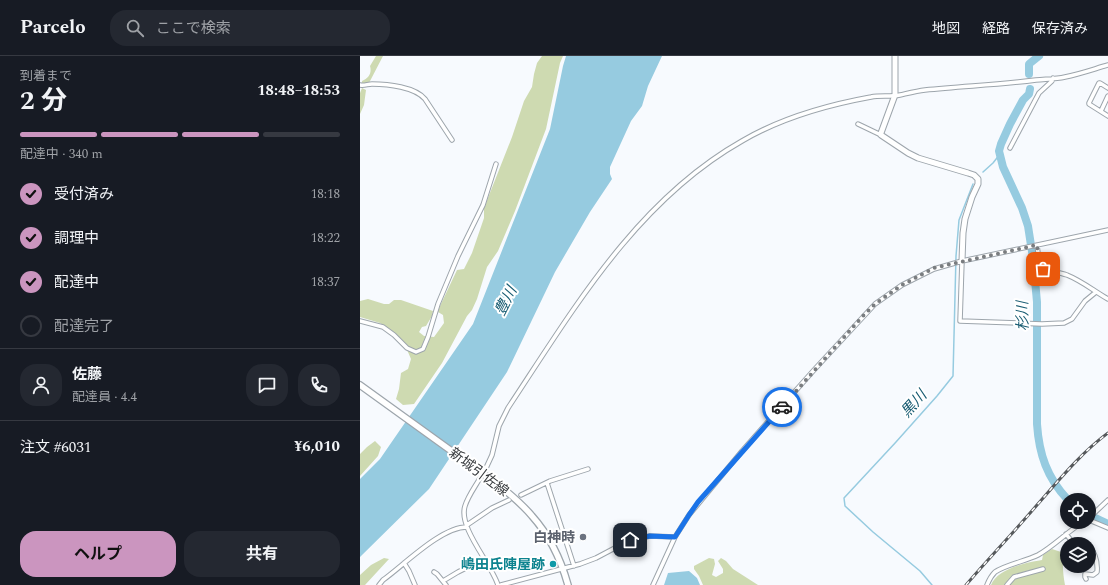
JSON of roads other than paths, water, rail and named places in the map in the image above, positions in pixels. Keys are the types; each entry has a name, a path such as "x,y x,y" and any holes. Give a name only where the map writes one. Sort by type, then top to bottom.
{"main road":[{"name":"新城引佐線","path":"360,385 500,486 522,505 534,517 555,550 568,585"}],"street":[{"path":"881,136 894,101 896,56"},
{"path":"486,468 490,462 500,426 508,408 576,306 614,255 638,226 672,192 694,173 742,140 768,128 816,110 871,97 895,93 1053,78 1076,74 1108,65"},
{"path":"1010,148 1039,93 1052,82 1053,78"},
{"path":"1108,88 1099,83 1089,103 1108,116"},
{"path":"360,85 387,85 415,91 425,99 439,118 452,140"},
{"path":"1101,111 1108,96"},
{"path":"858,124 918,158 968,173 976,176 978,179 978,184 968,207 964,227 961,261 960,321 1032,324 1064,323 1069,321 1085,301 1096,292"},
{"path":"360,321 383,327 394,335 407,348 416,352 423,349 441,297 458,256 483,205 496,164"},
{"path":"653,585 675,537 703,496 814,370 875,304 902,285 934,268 1108,230"},
{"path":"1036,245 1040,268 1067,275 1084,283 1108,299"},
{"path":"521,495 548,483 588,469"},
{"path":"480,478 467,500 464,507 464,512 470,535 499,585 574,566 596,558 630,540 650,536 675,537"},
{"path":"548,483 574,566"},
{"path":"379,585 383,580 431,541 454,530 467,526 492,508 509,500"},
{"path":"1096,511 1108,500"},
{"path":"1096,522 1108,528"},
{"path":"987,585 990,578 1001,569 1038,555 1073,529"},
{"path":"443,581 484,559"},
{"path":"1096,562 1096,572"},
{"path":"404,563 415,585"},
{"path":"1007,585 1014,577 1043,569"},
{"path":"434,572 446,585"},
{"path":"1086,579 1085,574 1093,575 1095,573"}],"water":[{"name":"豊川","path":"566,56 662,56 648,86 642,106 631,121 610,167 612,179 590,212 555,272 507,372 429,489 360,557 360,479 380,459 473,324 550,129"},
{"path":"689,571 697,578 700,585 664,585 668,573"}],"waterway":[{"name":"杉川","path":"1029,74 1029,64 1039,56"},
{"name":"杉川","path":"1030,89 1029,94 1023,100 1010,124 999,151 1003,167 1022,208 1028,226 1033,258 1037,302 1038,435 1045,465 1049,474 1062,493"},
{"name":"黒川","path":"983,172 1000,154"},
{"name":"黒川","path":"932,585 920,571 873,532 845,506 844,498 896,442 953,376 956,256 959,220 973,184"},
{"name":"杉川","path":"1096,518 1108,524"}],"railway":[{"path":"966,585 1071,467 1108,433"}],"place":[{"name":"白神時","path":"583,537"},
{"name":"嶋田氏陣屋跡","path":"553,564"}]}
